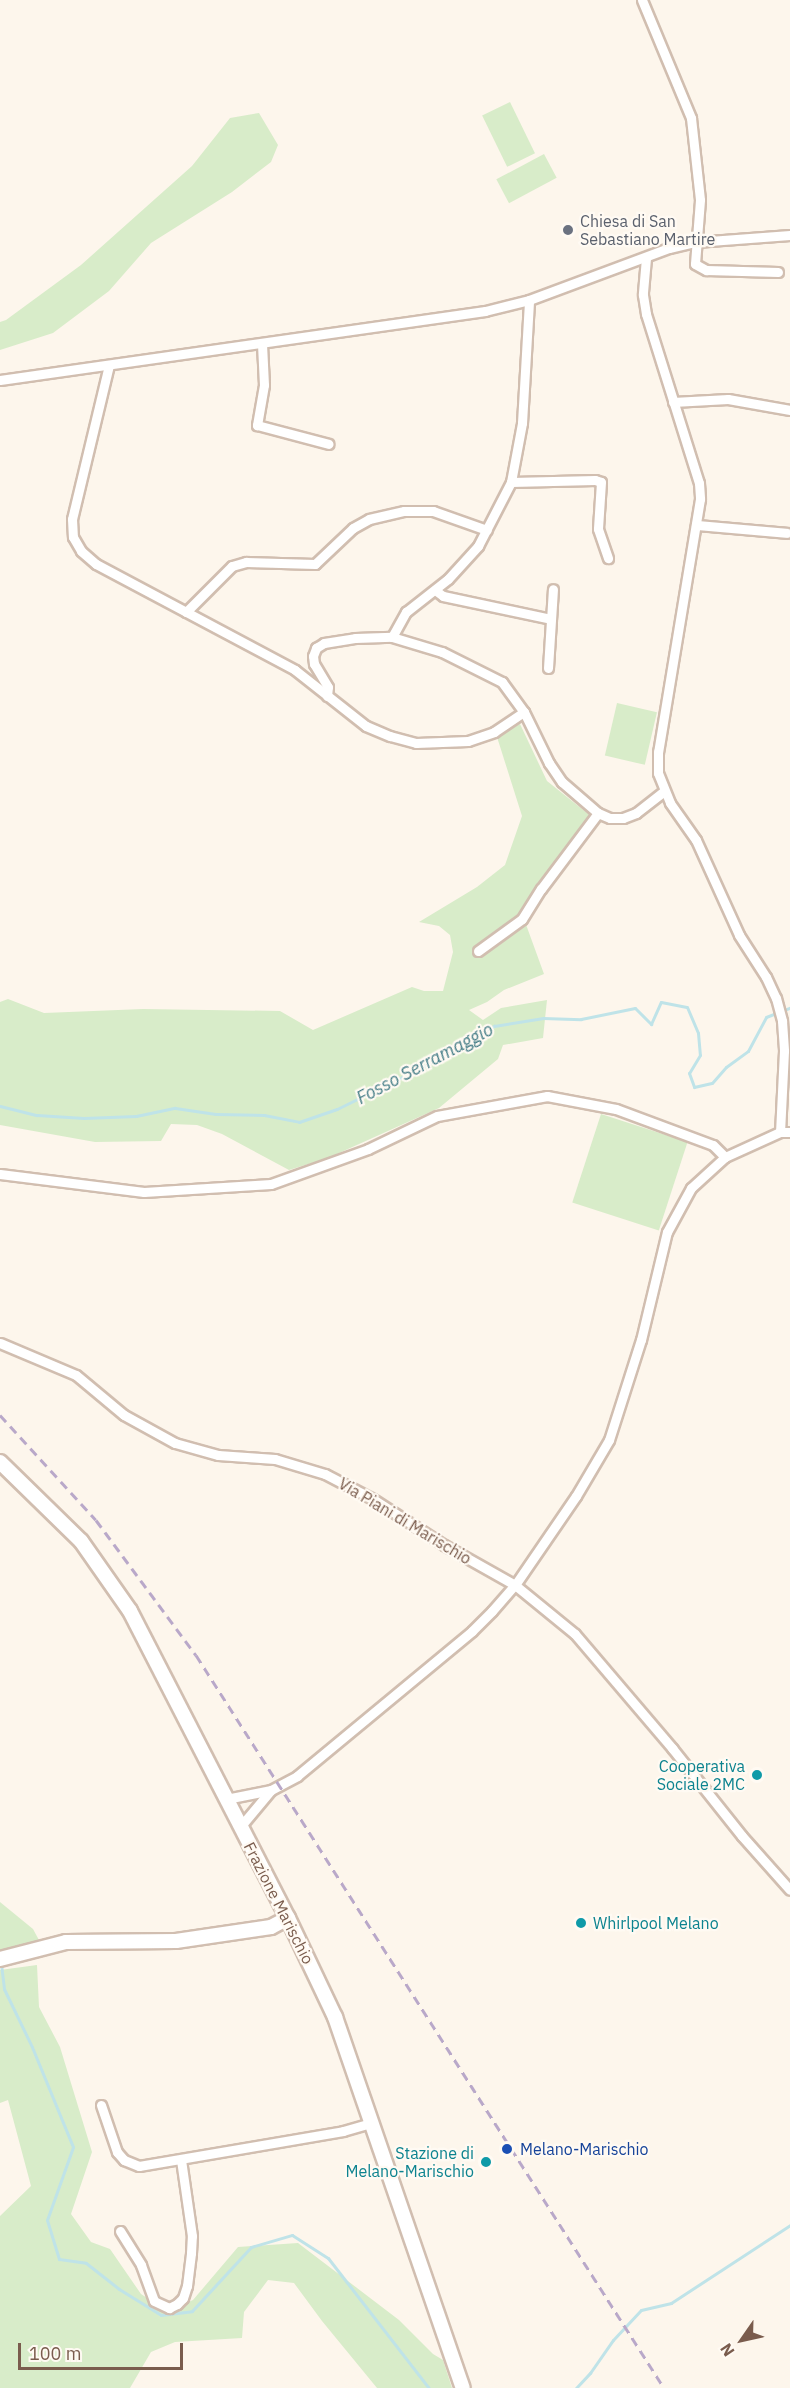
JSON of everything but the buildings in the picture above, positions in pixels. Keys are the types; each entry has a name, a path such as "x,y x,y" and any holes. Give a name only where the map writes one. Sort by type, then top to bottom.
{"main road":[{"name":"Frazione Marischio","path":"2,1464 81,1541 106,1573 130,1611 288,1918 335,2017 463,2388"},
{"path":"0,1959 66,1942 176,1941 271,1927 288,1918"}],"street":[{"path":"642,0 691,118 698,161 700,200 696,242 698,250 695,264 706,270 778,272"},
{"path":"0,380 437,319 529,300 669,248 696,242 790,235"},
{"path":"226,1799 271,1790 297,1776 472,1631 514,1585 576,1496 609,1440 641,1340 667,1232 691,1188 725,1157 785,1132 782,1021 776,998 766,977 729,917 696,840 664,791 658,773 658,752 700,499 699,483 646,314 643,295 646,258"},
{"path":"392,637 406,612 462,565 487,530 511,482 522,423 529,300"},
{"path":"262,344 264,384 257,425 329,444"},
{"path":"109,365 75,501 73,537 81,551 96,564 295,670 366,726 390,736 416,743 468,741 495,732 524,712"},
{"path":"673,402 728,399 790,410"},
{"path":"511,482 591,480 601,482 598,529 608,558"},
{"path":"186,612 232,566 246,562 315,564 353,528 369,519 404,511 433,511 487,530"},
{"path":"696,525 787,533"},
{"path":"548,668 553,589"},
{"path":"435,590 443,596 551,619"},
{"path":"327,696 328,687 314,664 313,656 316,648 324,643 355,638 392,637 442,652 502,682 524,712 549,763 562,782 598,813 610,818 623,818 636,813 664,791"},
{"path":"478,951 522,919 541,889 598,813"},
{"path":"0,1174 144,1192 271,1184 368,1149 437,1116 547,1096 616,1109 712,1145 725,1157"},
{"name":"Via Piani di Marischio","path":"0,1343 76,1376 124,1415 175,1443 218,1455 275,1459 325,1474 373,1499 444,1545 514,1585 575,1634 658,1731 742,1836 790,1890"},
{"path":"240,1827 271,1790"},
{"path":"101,2105 117,2152 124,2160 139,2166 343,2131 371,2123"},
{"path":"120,2231 141,2265 154,2301 169,2308 177,2304 187,2286 192,2236 181,2160"}],"green space":[{"path":"510,102 535,153 507,167 482,116"},
{"path":"259,113 278,145 271,162 232,192 151,243 109,291 53,333 0,350 0,322 6,320 81,265 192,166 230,118"},
{"path":"544,154 557,178 509,203 496,179"},
{"path":"617,703 657,712 645,765 605,756"},
{"path":"520,724 547,781 592,817 524,919 544,974 504,990 487,1002 469,1010 483,1020 501,1008 547,1000 543,1038 503,1045 498,1059 439,1108 328,1158 289,1170 222,1134 197,1125 171,1124 161,1141 95,1142 0,1125 0,1002 8,999 44,1013 143,1009 280,1011 313,1030 412,987 424,991 443,991 453,952 450,935 439,926 419,922 477,887 505,865 522,816 497,737"},
{"path":"601,1114 688,1142 659,1231 572,1202"},
{"path":"0,1902 33,1929 40,1942 0,1951"},
{"path":"37,1965 39,2007 60,2047 92,2152 71,2214 91,2242 110,2249 141,2294 167,2311 193,2300 238,2247 298,2243 399,2320 433,2354 443,2360 452,2388 377,2388 294,2283 268,2280 244,2312 242,2338 175,2342 151,2352 130,2388 0,2388 0,2216 31,2186 8,2100 0,2103 0,1970"}],"waterway":[{"name":"Fosso Serramaggio","path":"0,1106 37,1115 84,1118 136,1116 175,1108 216,1114 264,1115 299,1122 337,1109 461,1048 494,1026 543,1018 581,1019 635,1008 651,1024 661,1002 687,1007 698,1033 700,1055 689,1073 694,1087 712,1083 726,1067 748,1051 766,1017 790,1008"},
{"path":"1,1964 4,1989 32,2047 73,2147 47,2220 59,2259 86,2263 119,2289 161,2315 192,2311 251,2247 292,2235 328,2258 429,2388"},
{"path":"576,2388 590,2373 613,2340 641,2310 671,2303 790,2225"}],"railway":[{"path":"0,1415 96,1520 196,1655 664,2388"}],"place":[{"name":"Chiesa di San Sebastiano Martire","path":"568,230"},
{"name":"Cooperativa Sociale 2MC","path":"757,1775"},
{"name":"Whirlpool Melano","path":"581,1923"},
{"name":"Melano-Marischio","path":"507,2149"},
{"name":"Stazione di Melano-Marischio","path":"486,2162"}]}
